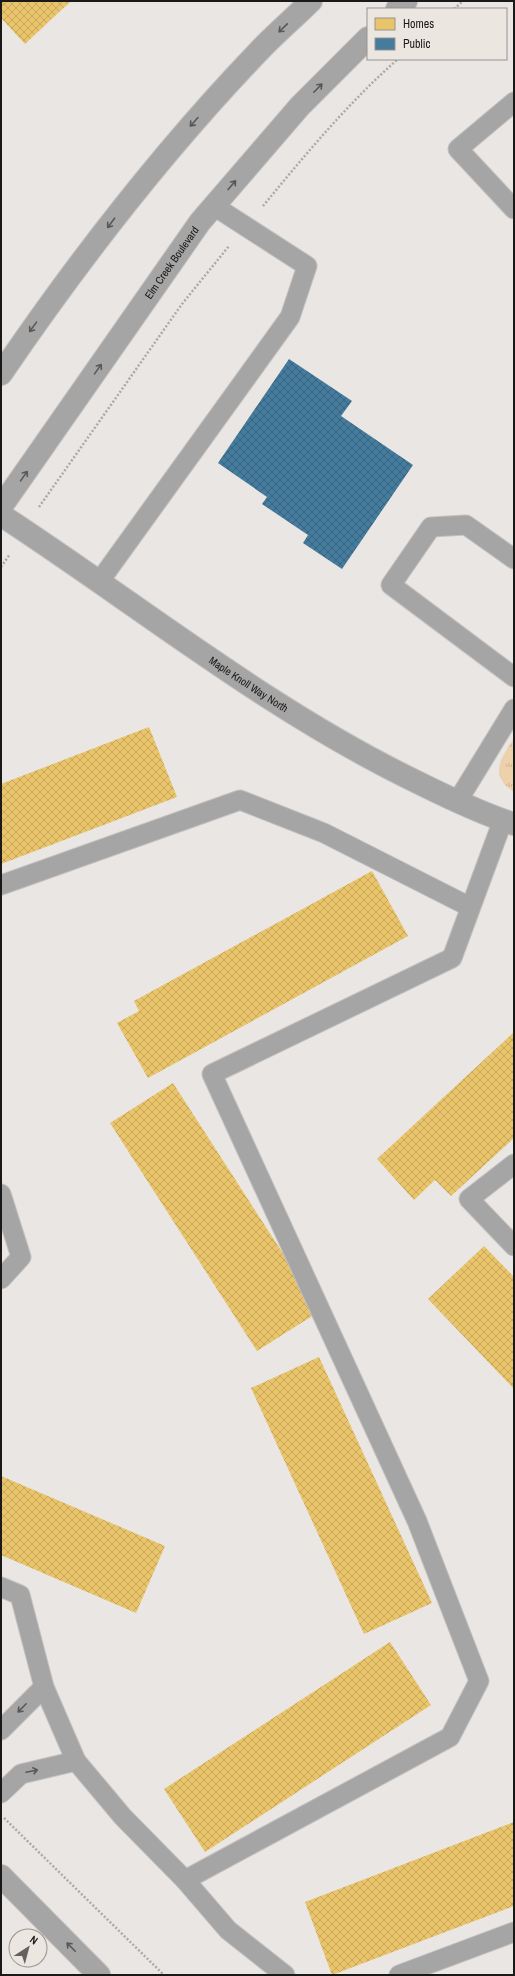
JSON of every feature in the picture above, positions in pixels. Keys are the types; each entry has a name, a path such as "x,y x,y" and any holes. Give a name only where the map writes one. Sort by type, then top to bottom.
{"main road":[{"path":"1,374 32,328 116,217 183,134 259,50 311,1"},
{"path":"398,8 406,1"},
{"name":"Elm Creek Boulevard","path":"1,507 200,222 300,106 367,39"},
{"path":"1,1876 99,1975"}],"street":[{"name":"Maple Knoll Way North","path":"1,515 24,529 272,702 378,763 457,802 508,822"}],"lane":[{"path":"514,102 458,149 514,209"},
{"path":"99,582 290,317 307,266 214,206"},
{"path":"514,559 466,525 431,527 391,585 514,677"},
{"path":"457,802 514,709"},
{"path":"1,885 240,800 324,833 470,907"},
{"path":"185,1880 450,1736 479,1681 417,1521 212,1074 452,958 470,907 508,822"},
{"path":"514,1164 469,1200 514,1246"},
{"path":"1,1194 21,1257 1,1278"},
{"path":"1,1587 20,1595 44,1687 76,1761 122,1817 185,1880 228,1930 285,1975"},
{"path":"1,1730 44,1687"},
{"path":"1,1793 21,1774 76,1761"},
{"path":"399,1975 514,1932"}],"path":[{"path":"455,8 463,1"},
{"path":"1,566 6,561 24,529 182,304 309,151 379,76 397,60"},
{"path":"1,558 6,561"},
{"path":"1,1815 164,1975"}],"green space":[{"path":"514,738 514,792 506,786 501,779 499,766 501,759"}],"building: Homes":[{"path":"1,1 71,1 25,44 1,18"},
{"path":"149,727 177,797 1,864 1,784"},
{"path":"372,871 408,936 148,1078 117,1023 139,1011 134,1001"},
{"path":"514,1032 514,1138 451,1196 435,1180 414,1200 377,1159"},
{"path":"173,1083 320,1311 257,1351 110,1123"},
{"path":"484,1246 514,1277 514,1389 428,1299"},
{"path":"319,1357 432,1603 364,1634 251,1388"},
{"path":"1,1476 165,1546 136,1613 1,1555"},
{"path":"390,1642 431,1705 205,1852 164,1789"},
{"path":"514,1822 514,1906 332,1975 305,1902"}],"building: Public":[{"path":"289,359 352,401 341,416 413,465 342,569 303,543 308,535 262,504 267,497 218,463"}]}
